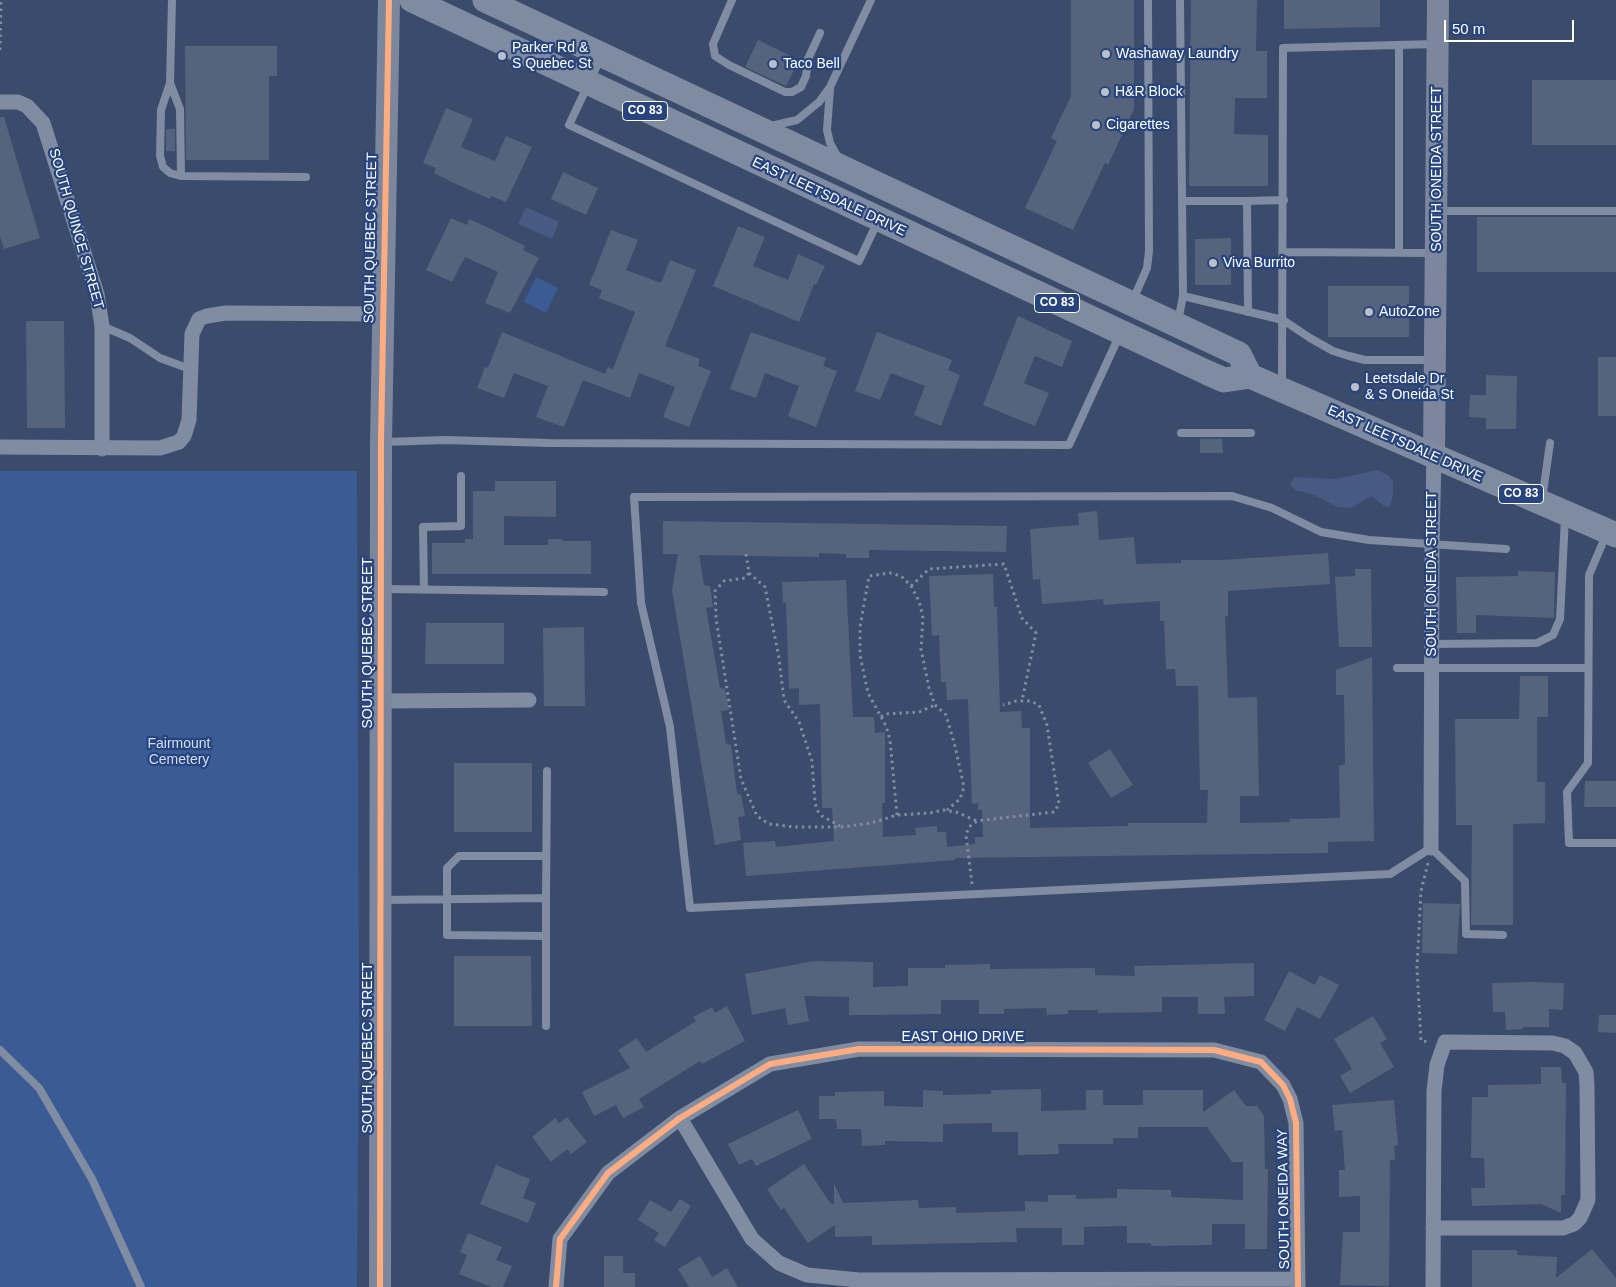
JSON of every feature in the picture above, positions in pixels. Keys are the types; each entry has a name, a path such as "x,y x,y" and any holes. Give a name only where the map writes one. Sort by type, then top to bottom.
{"main road":[{"name":"SOUTH QUEBEC STREET","path":"380,1287 380,442 389,0"},
{"name":"EAST LEETSDALE DRIVE","path":"412,0 878,220 1224,380 1250,376 1612,533"},
{"name":"CO 83","path":"485,0 1239,354 1250,376"},
{"name":"SOUTH ONEIDA STREET","path":"1434,457 1438,0"}],"street":[{"name":"SOUTH QUINCE STREET","path":"0,102 18,102 27,106 44,123 97,294 102,326 102,449"},
{"path":"0,447 160,448 179,442 187,430 189,420 190,369 194,325 199,319 206,316 226,313 383,314"},
{"name":"SOUTH ONEIDA STREET","path":"1431,848 1434,457"},
{"path":"380,701 529,700"},
{"path":"1433,1287 1434,1091 1437,1066 1445,1042 1553,1043 1565,1046 1576,1053 1582,1060 1586,1079 1588,1200 1580,1218 1574,1224 1563,1228 1434,1228"},
{"name":"EAST OHIO DRIVE","path":"556,1287 560,1239 608,1173 680,1118 770,1064 859,1049 1214,1050 1261,1062"},
{"name":"SOUTH ONEIDA WAY","path":"1261,1062 1283,1085 1290,1099 1296,1123 1298,1283"},
{"path":"680,1118 752,1240 779,1263 808,1275 859,1280 1298,1283"}],"lane":[{"path":"172,0 170,83 161,110 160,156 163,167 170,173 181,176 306,177"},
{"path":"732,0 714,41 714,52 729,65 785,92 792,92 801,87 806,76 808,59 820,33"},
{"path":"744,122 768,126 790,123 809,112 830,87 871,0"},
{"path":"1132,305 1145,272 1149,251 1148,0"},
{"path":"1177,325 1183,296 1180,0"},
{"path":"1282,390 1284,252 1283,48 1438,44"},
{"path":"1399,45 1399,253"},
{"path":"602,55 569,125 859,262 878,220"},
{"path":"170,83 180,109 181,176"},
{"path":"830,87 827,114 828,134 835,154 851,173"},
{"path":"1182,201 1284,200"},
{"path":"1247,201 1248,312"},
{"path":"1436,211 1616,211"},
{"path":"1284,252 1436,253"},
{"path":"1183,296 1283,320 1317,342 1349,356 1365,360 1436,360"},
{"path":"102,326 130,338 160,358 190,369"},
{"path":"380,442 446,440 549,443 1069,445 1120,332"},
{"path":"1180,433 1251,432"},
{"path":"1542,503 1550,443"},
{"path":"424,590 423,527 461,526 461,476"},
{"path":"1503,935 1466,934 1466,881 1431,848 1390,874 690,908 670,727 641,603 634,496 1232,496 1272,508 1321,532 1369,540 1506,549"},
{"path":"1432,644 1537,643 1553,635 1560,619 1565,513"},
{"path":"1612,533 1589,575 1588,763 1568,792 1570,842 1616,842"},
{"path":"381,589 604,592"},
{"path":"1397,668 1588,668"},
{"path":"546,1026 547,771"},
{"path":"546,856 459,856 447,868 446,899 447,936 546,936"},
{"path":"380,900 546,898"},
{"path":"0,1050 39,1088 92,1179 141,1287"}],"path":[{"path":"0,0 0,50"},
{"path":"746,554 749,573 765,588 779,658 784,700 799,722 812,761 817,810 822,816 842,827"},
{"path":"912,586 929,569 1004,564 1022,618 1036,633 1022,701"},
{"path":"749,573 745,578 724,581 715,591 716,618 742,779 752,808 757,816 769,824 794,827 842,827 871,823 897,815 947,810 977,820 1054,812 1059,804 1046,725 1039,705 1022,701 1003,705"},
{"path":"897,815 890,740 881,717 868,693 860,655 860,627 869,576 890,573 901,576 912,586 923,618 921,648 934,705 946,715 964,787 960,799 947,810"},
{"path":"881,717 885,714 919,712 934,705"},
{"path":"973,894 966,835 969,827 977,820"},
{"path":"1431,848 1421,891 1417,968 1420,1042 1445,1042"}],"green space":[{"path":"536,277 558,288 546,313 524,302"},
{"name":"Fairmount Cemetery","path":"0,471 357,471 359,1021 357,1287 0,1287"}],"shaded area":[{"path":"526,207 559,222 552,239 518,224"},
{"path":"1377,470 1388,475 1393,481 1393,495 1390,507 1384,506 1371,496 1351,508 1338,507 1314,495 1295,490 1290,484 1294,477 1337,479"}],"building":[{"path":"1071,0 1134,0 1134,109 1108,165 1105,163 1073,230 1025,208 1057,141 1051,138 1071,96"},
{"path":"1191,0 1257,0 1256,51 1267,51 1267,98 1235,98 1234,134 1268,135 1268,186 1189,186"},
{"path":"1284,0 1380,0 1380,27 1284,29"},
{"path":"758,40 799,60 786,86 745,67"},
{"path":"185,46 277,46 277,76 269,76 269,160 186,160"},
{"path":"1532,80 1616,80 1616,145 1532,145"},
{"path":"446,108 473,119 461,147 495,161 506,136 532,147 506,202 491,196 490,199 456,184 434,173 436,168 423,163"},
{"path":"0,117 4,117 40,238 4,249 0,236"},
{"path":"166,129 175,129 175,151 166,151"},
{"path":"563,172 598,188 586,215 551,199"},
{"path":"1477,217 1616,217 1616,272 1477,272"},
{"path":"451,218 467,225 469,219 489,228 525,246 523,250 539,258 510,313 485,303 498,272 465,257 452,282 426,270"},
{"path":"738,226 765,237 753,266 788,280 798,254 825,266 816,285 814,284 799,322 713,286"},
{"path":"611,230 638,240 626,270 661,283 670,260 696,270 665,346 700,359 698,366 711,371 689,427 663,417 675,387 639,373 630,398 583,380 564,427 536,417 548,386 514,373 504,398 477,388 485,367 488,368 502,332 605,374 608,367 613,369 635,312 599,298 602,290 589,285"},
{"path":"1231,238 1231,285 1195,285 1195,239"},
{"name":"AutoZone","path":"1328,286 1409,286 1409,337 1328,337"},
{"path":"1018,316 1072,341 1062,367 1035,356 1024,383 1049,393 1035,426 983,405"},
{"path":"26,321 64,321 65,428 27,428"},
{"path":"751,332 826,358 823,366 837,371 816,427 788,416 799,386 765,373 756,398 730,389"},
{"path":"877,332 952,360 948,370 960,375 941,426 914,415 925,386 891,373 880,400 855,391"},
{"path":"1598,357 1616,357 1616,416 1598,416"},
{"path":"1486,375 1517,376 1516,429 1486,429 1486,418 1469,417 1470,395 1486,395"},
{"path":"1200,439 1222,439 1223,453 1200,453"},
{"path":"495,481 556,481 556,517 504,516 504,545 548,545 548,539 591,541 591,574 432,574 432,543 465,543 465,539 473,539 473,491 495,491"},
{"path":"1097,511 1099,540 1134,537 1136,564 1181,563 1181,560 1223,560 1328,553 1330,584 1228,591 1228,616 1225,616 1228,698 1257,697 1259,796 1240,796 1240,823 1340,818 1339,766 1345,764 1344,695 1336,695 1336,670 1372,657 1374,841 1328,842 1328,853 955,858 955,860 746,876 743,843 775,841 776,847 834,841 832,808 822,808 820,704 799,705 799,688 789,689 786,603 783,603 782,582 846,580 853,717 874,717 875,733 885,732 885,803 882,803 883,837 916,835 915,828 937,826 937,832 946,832 947,847 975,844 975,837 983,837 982,810 978,810 978,803 972,804 968,699 947,700 946,682 941,682 939,635 932,636 929,576 993,574 994,607 997,607 1000,712 1021,711 1022,728 1030,728 1030,828 1129,826 1127,823 1207,823 1208,790 1200,790 1198,686 1176,686 1175,669 1166,669 1164,621 1160,621 1160,601 1104,605 1103,599 1042,604 1040,579 1033,580 1030,529 1079,525 1078,513"},
{"path":"663,521 1007,526 1006,552 869,550 869,558 846,558 846,554 819,553 819,557 699,555 704,585 710,586 713,607 706,608 720,688 725,689 729,710 721,711 726,744 731,745 737,794 741,795 745,816 738,817 741,840 715,845 672,590 678,554 663,554"},
{"path":"1355,569 1371,569 1372,647 1339,647 1335,577 1355,576"},
{"path":"1518,571 1555,572 1554,618 1476,615 1476,633 1457,633 1456,577 1518,576"},
{"path":"426,623 504,623 504,664 425,664"},
{"path":"584,627 585,706 544,706 543,628"},
{"path":"1520,676 1548,676 1548,717 1537,717 1537,782 1545,782 1545,823 1513,824 1513,925 1471,925 1472,825 1456,825 1455,719 1519,719"},
{"path":"1110,749 1133,785 1111,798 1088,763"},
{"path":"454,763 532,763 532,832 454,832"},
{"path":"1585,781 1616,781 1616,807 1584,807"},
{"path":"1423,903 1460,904 1457,954 1422,953"},
{"path":"454,956 531,956 532,1026 454,1026"},
{"path":"813,961 873,962 873,987 908,986 908,968 945,968 945,965 990,964 990,969 1095,968 1095,975 1135,976 1134,966 1254,963 1254,996 1224,997 1225,1014 1198,1014 1198,997 1162,997 1162,1012 1098,1013 1098,1010 1068,1010 1068,1014 1047,1015 1046,1008 1004,1009 1004,1014 979,1014 979,1000 941,1000 941,1014 849,1015 849,997 804,996 809,1021 788,1025 785,1008 752,1015 745,974"},
{"path":"1289,971 1315,985 1320,975 1339,985 1320,1019 1297,1007 1285,1031 1264,1020"},
{"path":"1492,983 1564,983 1563,1010 1549,1009 1549,1027 1523,1027 1523,1029 1506,1030 1505,1012 1493,1012"},
{"path":"727,1006 745,1041 702,1064 700,1061 639,1099 644,1107 623,1118 616,1105 594,1116 582,1092 630,1068 618,1050 637,1038 646,1052 696,1021 693,1017 712,1007 715,1013"},
{"path":"1599,1015 1616,1015 1616,1033 1598,1032"},
{"path":"1373,1016 1387,1039 1380,1043 1394,1067 1350,1093 1340,1076 1352,1069 1334,1039"},
{"path":"1541,1067 1561,1067 1562,1083 1566,1083 1565,1195 1561,1195 1561,1213 1541,1204 1472,1206 1471,1188 1485,1188 1484,1158 1471,1158 1472,1097 1488,1097 1488,1085 1541,1084"},
{"path":"1041,1089 1041,1111 1086,1110 1086,1090 1103,1090 1103,1105 1143,1105 1143,1090 1203,1090 1203,1112 1234,1090 1246,1106 1257,1106 1264,1116 1265,1169 1268,1169 1267,1249 1245,1249 1245,1224 1212,1224 1212,1245 1151,1246 1151,1243 1127,1243 1127,1226 1084,1227 1084,1245 1062,1245 1062,1228 1016,1228 1017,1242 872,1245 872,1236 835,1237 835,1225 808,1243 784,1208 781,1210 767,1189 804,1164 831,1204 834,1204 834,1183 843,1203 918,1200 919,1208 956,1207 956,1213 1025,1211 1025,1201 1048,1202 1048,1195 1076,1195 1076,1199 1117,1198 1117,1189 1171,1190 1171,1197 1243,1200 1243,1162 1232,1162 1207,1127 1138,1127 1138,1138 1113,1138 1113,1144 1058,1144 1059,1154 1018,1155 1018,1132 992,1132 992,1123 943,1124 943,1142 885,1141 885,1145 862,1146 861,1129 837,1129 836,1119 819,1119 819,1096 835,1096 835,1092 884,1091 884,1106 923,1107 923,1090 943,1091 943,1095 991,1094 991,1090"},
{"path":"1394,1100 1398,1145 1394,1146 1395,1160 1390,1160 1389,1286 1340,1285 1343,1232 1360,1232 1360,1196 1339,1197 1339,1170 1345,1170 1342,1130 1335,1131 1332,1105"},
{"path":"798,1110 812,1139 756,1166 752,1159 739,1165 728,1144"},
{"path":"567,1117 587,1142 571,1154 567,1149 551,1162 532,1137 555,1118 559,1123"},
{"path":"496,1165 530,1179 523,1198 536,1203 528,1223 480,1204"},
{"path":"680,1199 691,1206 665,1247 654,1240 659,1233 638,1220 650,1200 671,1212"},
{"path":"468,1233 502,1247 496,1260 512,1266 503,1287 492,1287 459,1274 467,1255 460,1252"},
{"path":"1592,1249 1616,1278 1616,1287 1472,1287 1472,1250 1517,1250 1517,1255 1557,1257 1556,1278"},
{"path":"604,1256 623,1256 623,1273 635,1273 635,1287 604,1287"},
{"path":"700,1256 712,1277 727,1268 738,1287 689,1287 678,1269"}],"cycle path":[{"path":"380,1287 381,442 389,0"},
{"path":"556,1287 560,1239 608,1173 680,1118 770,1064 859,1049 1214,1050 1261,1062 1283,1085 1290,1099 1296,1123 1298,1287"}],"place":[{"name":"Washaway Laundry","path":"1106,54"},
{"name":"Parker Rd & S Quebec St","path":"502,56"},
{"name":"Taco Bell","path":"773,64"},
{"name":"H&R Block","path":"1105,92"},
{"name":"Cigarettes","path":"1096,125"},
{"name":"Viva Burrito","path":"1213,263"},
{"name":"AutoZone","path":"1369,312"},
{"name":"Leetsdale Dr & S Oneida St","path":"1355,387"}]}
